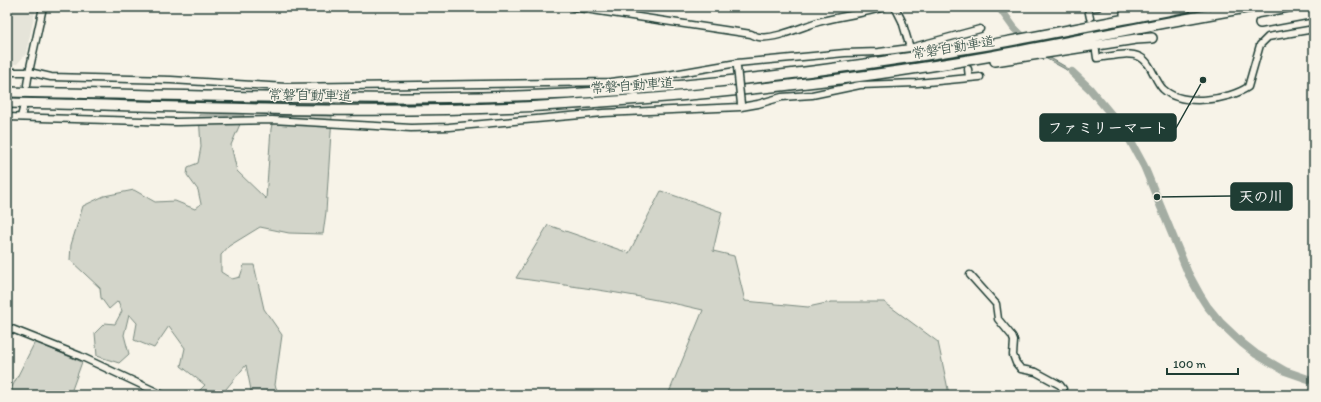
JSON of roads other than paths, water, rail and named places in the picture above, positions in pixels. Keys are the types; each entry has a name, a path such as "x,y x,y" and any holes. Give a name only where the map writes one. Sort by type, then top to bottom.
{"highway":[{"path":"1093,21 1148,7"},
{"name":"常磐自動車道","path":"7,92 345,99 455,98 569,94 735,80 836,68 1012,40 1044,34 1093,21 1187,7"},
{"name":"常磐自動車道","path":"7,103 344,110 457,109 571,104 737,90 838,79 1024,53 1252,7"},
{"path":"1260,23 1314,13"},
{"path":"1055,47 1152,38"}],"street":[{"path":"27,85 43,7"},
{"path":"572,7 766,37 819,22 843,18 884,7"},
{"path":"895,7 902,21 910,48"},
{"path":"1093,21 1088,8 1098,7"},
{"path":"7,72 29,72 51,78 171,80 286,87 352,85 501,86 610,82 737,65 845,53 879,52 910,48 980,29"},
{"path":"1096,50 1097,58 1122,55 1139,56 1147,64 1159,85 1164,90 1178,98 1193,101 1220,98 1248,86 1260,45 1268,37 1314,29"},
{"path":"962,34 963,42"},
{"path":"737,65 741,105"},
{"path":"968,69 969,77"},
{"path":"7,117 156,122 272,120 350,121 411,128 450,127 603,113 758,104 782,98 812,95 860,85 980,77"},
{"path":"350,92 352,85"},
{"path":"21,117 23,109"},
{"path":"506,114 507,122"},
{"path":"970,275 996,304 998,319 1012,336 1014,341 1013,355 1016,363 1021,368 1036,372 1060,385 1063,389 1063,395"},
{"path":"7,327 80,356 163,395"}],"waterway":[{"path":"999,7 1021,35"},
{"path":"1072,72 1090,89 1125,131 1144,166 1188,273 1207,306 1221,323 1256,354 1285,371 1314,381"}],"tunnel":[{"path":"963,42 968,69"},
{"path":"501,88 505,114"},
{"path":"349,118 350,92"}],"place":[{"name":"ファミリーマート","path":"1203,80"},
{"name":"天の川","path":"1157,197"}]}
